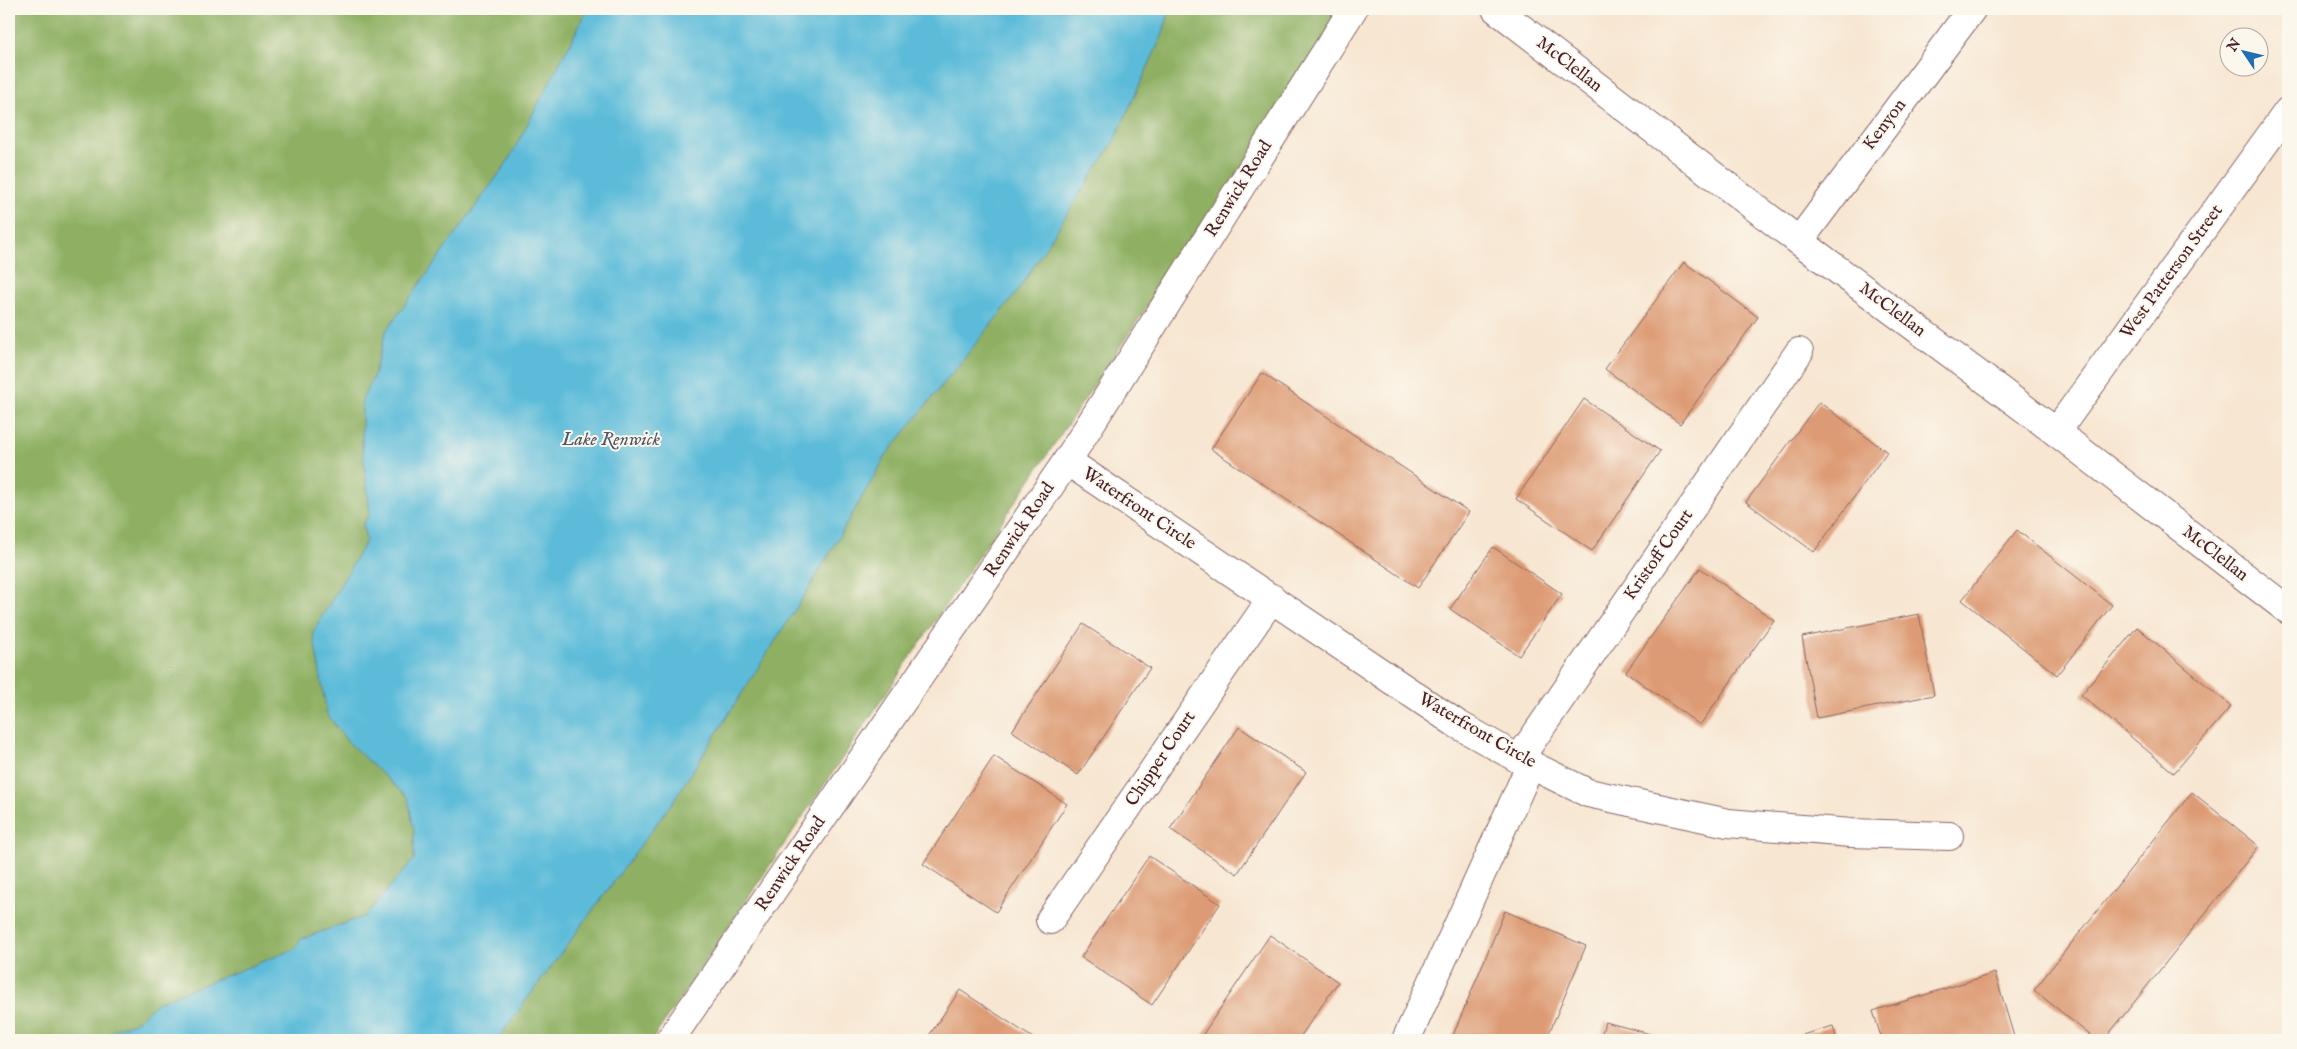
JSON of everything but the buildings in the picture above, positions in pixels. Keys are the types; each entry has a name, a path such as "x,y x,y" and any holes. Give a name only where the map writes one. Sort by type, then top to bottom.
{"street":[{"name":"Renwick Road","path":"670,1040 1067,461 1353,9"},
{"name":"McClellan","path":"1496,9 1798,241 2056,432 2288,610"},
{"name":"Kenyon","path":"1798,241 1972,9"},
{"name":"West Patterson Street","path":"2056,432 2288,111"},
{"name":"Kristoff Court","path":"1406,1040 1525,761 1799,352"},
{"name":"Waterfront Circle","path":"1067,461 1457,724 1588,793 1728,823 1852,833 1949,836"},
{"name":"Chipper Court","path":"1050,920 1272,598"}],"green space":[{"path":"9,9 1348,9 652,1040 9,1040"}],"water":[{"name":"Lake Renwick","path":"588,9 1170,9 1162,36 1114,141 1015,295 887,454 814,580 674,800 497,1040 103,1040 115,1029 134,1023 158,1002 295,949 301,939 365,916 414,859 414,831 408,798 347,741 327,714 313,632 366,541 363,524 370,514 362,444 362,400 373,378 386,331 508,161"}]}
